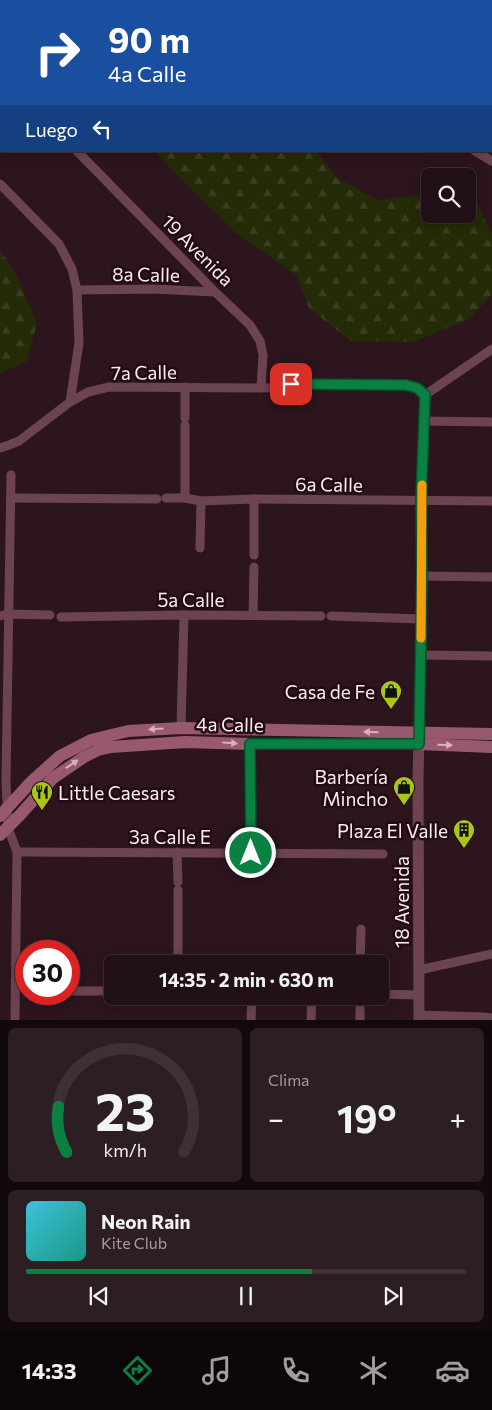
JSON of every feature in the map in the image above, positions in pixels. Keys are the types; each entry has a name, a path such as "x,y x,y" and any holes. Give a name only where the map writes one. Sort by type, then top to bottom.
{"main road":[{"name":"4a Calle","path":"4,812 60,756 91,740 128,731 181,728 419,739 492,747"},
{"name":"4a Calle","path":"4,832 52,778 84,757 98,750 111,747 185,742 250,744 419,739 492,734"}],"street":[{"name":"19 Avenida","path":"78,152 215,292 250,325 260,341 263,355 261,388"},
{"path":"478,152 492,161"},
{"path":"0,184 59,244 72,270 77,290 79,343 70,402"},
{"name":"8a Calle","path":"77,290 154,289 215,292"},
{"path":"291,384 406,385 417,388 425,395 492,349"},
{"name":"7a Calle","path":"0,448 19,441 70,402 88,392 109,387 276,388"},
{"path":"185,387 185,498"},
{"name":"18 Avenida","path":"419,1017 421,501 425,395"},
{"path":"424,421 492,422"},
{"path":"11,475 4,615 6,781 4,832 17,852 16,940"},
{"name":"6a Calle","path":"11,498 492,502"},
{"path":"254,499 254,555"},
{"path":"200,548 201,500"},
{"path":"253,615 254,567"},
{"path":"422,576 492,577"},
{"path":"4,615 50,615"},
{"path":"181,728 184,615"},
{"name":"5a Calle","path":"61,617 184,615 322,616"},
{"path":"331,616 421,619"},
{"path":"421,655 492,656"},
{"path":"250,744 251,853"},
{"name":"3a Calle E","path":"17,852 383,854"},
{"path":"177,852 178,955"},
{"path":"360,955 361,929"},
{"path":"419,970 492,954"},
{"path":"80,991 104,991"},
{"path":"389,994 418,995"},
{"path":"15,1020 16,1005"},
{"path":"252,1005 252,1020"},
{"path":"311,1020 312,1005"},
{"path":"360,1005 360,1020"},
{"path":"419,1017 487,1018"}],"green space":[{"path":"155,152 317,152 337,178 378,200 421,195 421,223 476,223 477,203 492,234 492,294 469,319 413,342 351,341 309,308 296,275 235,232"},
{"path":"0,250 17,276 37,324 26,362 0,373"}],"slow traffic":[{"path":"421,638 422,485"}],"place":[{"name":"Casa de Fe","path":"391,710"},
{"name":"Barbería Mincho","path":"404,806"},
{"name":"Little Caesars","path":"42,811"},
{"name":"Plaza El Valle","path":"464,849"}],"route":[{"path":"251,853 250,744 419,744 422,576 421,501 425,395 417,388 406,385 291,384"}]}
